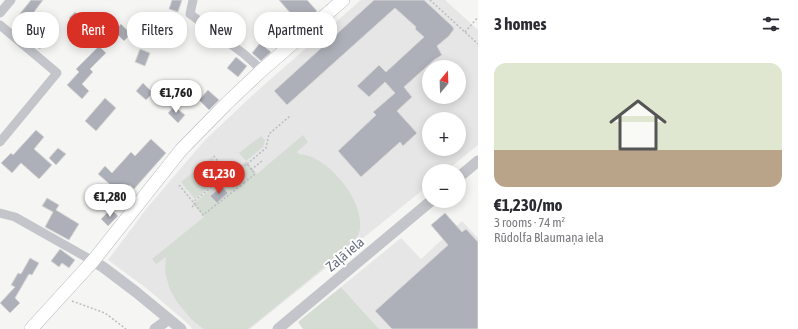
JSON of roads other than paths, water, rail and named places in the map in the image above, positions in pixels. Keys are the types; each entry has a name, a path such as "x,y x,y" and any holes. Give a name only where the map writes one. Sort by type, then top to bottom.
{"main road":[{"path":"31,329 93,261 181,150 262,70 343,0"}],"street":[{"path":"0,13 11,0"},
{"path":"193,0 190,14 244,54 262,70"},
{"path":"0,25 57,72 0,142"},
{"path":"466,171 478,161"},
{"name":"Zaļā iela","path":"278,329 423,208"},
{"path":"0,213 15,216 103,267 181,329"},
{"path":"155,329 169,319"}]}
